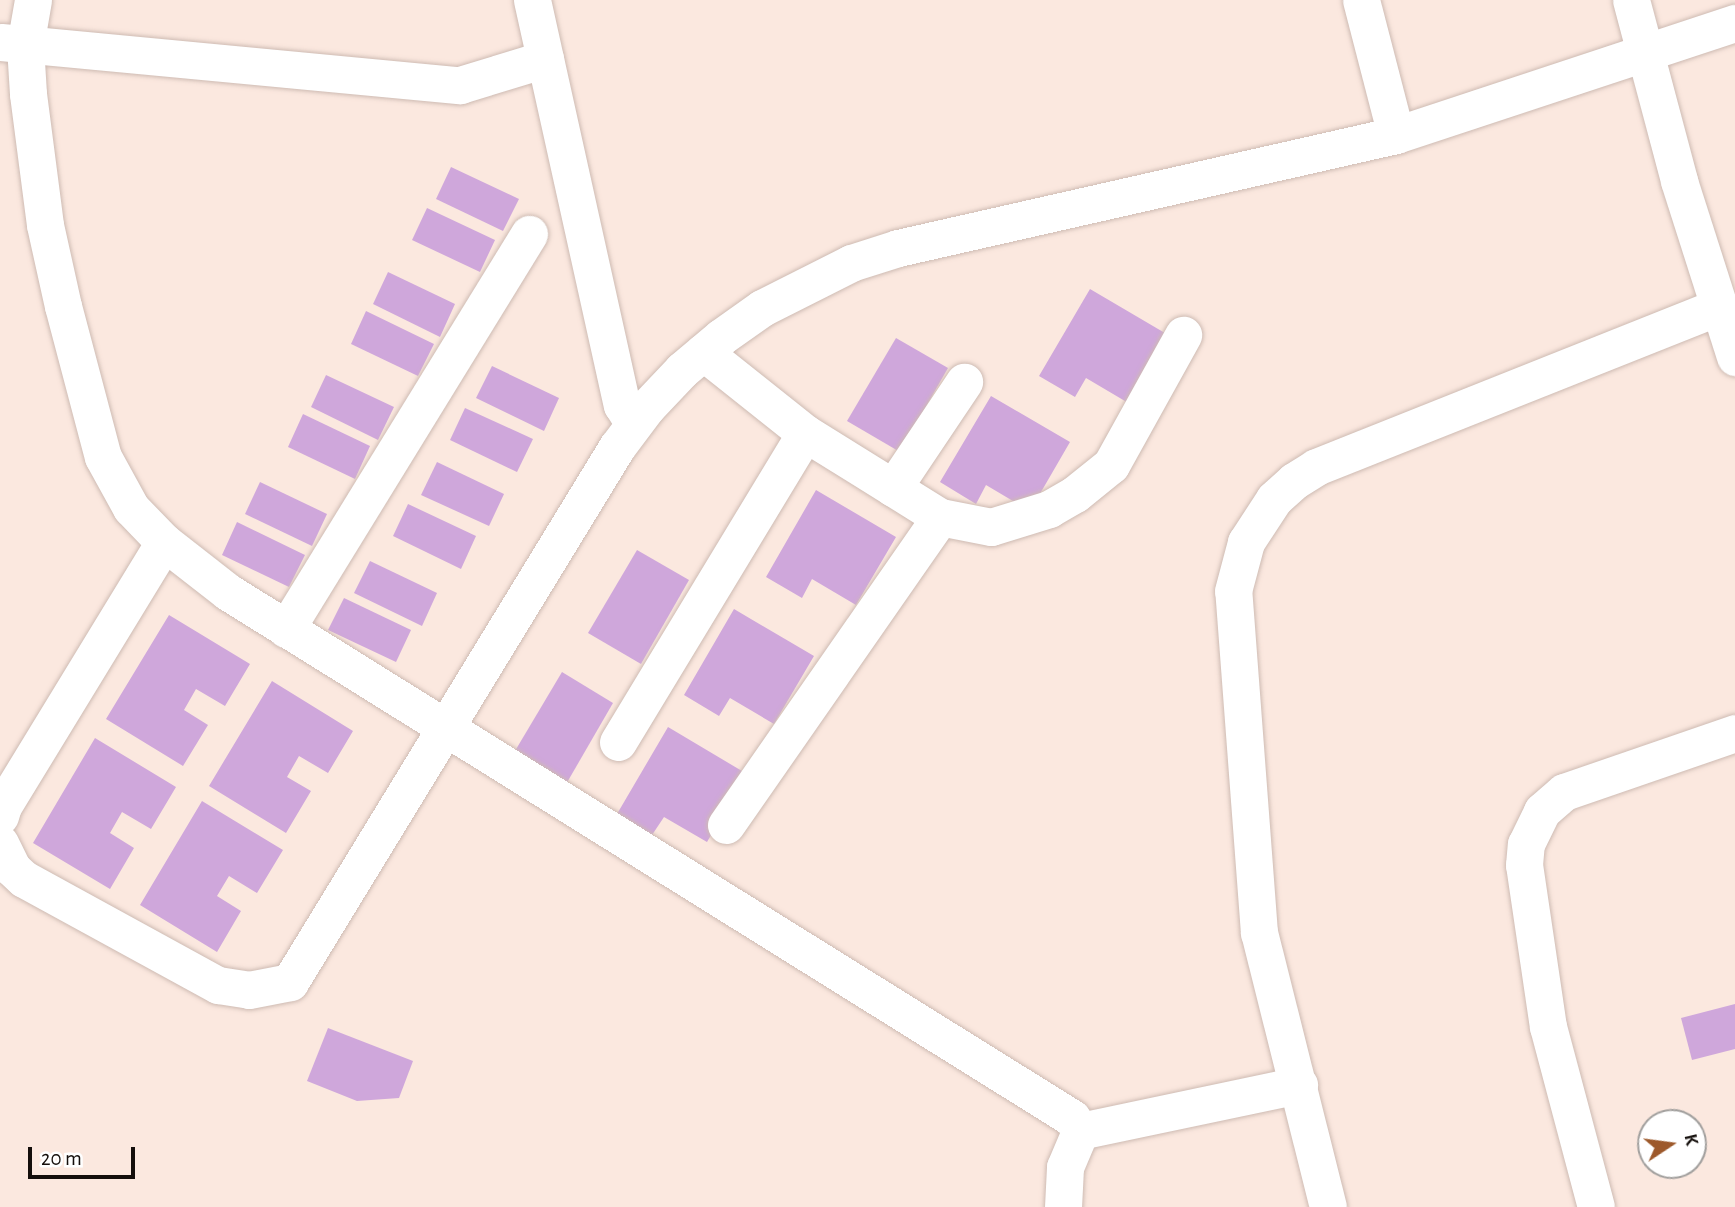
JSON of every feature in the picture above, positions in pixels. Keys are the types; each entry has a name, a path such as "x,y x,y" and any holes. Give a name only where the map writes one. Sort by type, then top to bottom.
{"street":[{"path":"33,0 13,44 33,142 45,225 62,306 103,457 131,508 164,542 228,592 1072,1118 1080,1131"},
{"path":"532,0 622,405 634,424"},
{"path":"1361,0 1396,135"},
{"path":"1631,0 1644,53 1735,357"},
{"path":"0,843 12,868 24,879 206,978 234,989 270,989 290,982 589,489 634,424 674,379 703,352 762,309 805,284 898,248 1396,135 1735,23"},
{"path":"13,44 460,85 545,59"},
{"path":"286,629 529,234"},
{"path":"1328,1207 1259,933 1233,591 1237,566 1258,520 1294,481 1316,467 1718,307"},
{"path":"703,352 805,433 940,517 991,527 1049,509 1074,494 1111,465 1183,335"},
{"path":"893,488 964,382"},
{"path":"618,742 805,433"},
{"path":"726,825 940,517"},
{"path":"0,816 3,806 164,542"},
{"path":"1596,1207 1548,1027 1524,865 1526,844 1542,811 1564,792 1735,733"},
{"path":"1080,1131 1299,1085"},
{"path":"1063,1207 1065,1167 1080,1131"}],"building":[{"path":"451,167 519,199 503,231 436,199"},
{"path":"427,208 495,240 480,272 412,240"},
{"path":"388,272 455,304 440,337 373,304"},
{"path":"1090,289 1170,336 1130,404 1086,378 1075,397 1039,376"},
{"path":"366,311 434,344 418,376 351,344"},
{"path":"896,338 948,368 900,452 847,421"},
{"path":"492,366 559,398 544,431 476,398"},
{"path":"326,375 394,407 378,440 311,407"},
{"path":"991,396 1070,442 1030,511 986,485 976,504 940,482"},
{"path":"465,408 533,439 517,472 450,440"},
{"path":"303,414 370,446 355,479 288,447"},
{"path":"437,462 504,494 489,526 421,495"},
{"path":"260,482 327,514 312,546 245,514"},
{"path":"816,490 896,537 856,605 812,579 802,598 766,577"},
{"path":"408,504 476,536 461,569 393,536"},
{"path":"237,522 305,555 289,587 222,555"},
{"path":"637,550 689,580 641,664 588,633"},
{"path":"370,561 437,593 422,626 354,593"},
{"path":"344,598 411,630 396,662 328,630"},
{"path":"734,609 814,656 774,724 730,698 719,716 684,695"},
{"path":"169,615 250,664 225,706 196,689 184,710 208,725 183,766 106,719"},
{"path":"562,672 613,703 565,786 512,756"},
{"path":"272,681 353,731 328,773 299,756 287,777 311,791 286,833 209,786"},
{"path":"668,727 747,774 707,842 664,817 652,835 617,814"},
{"path":"95,738 176,787 151,829 122,812 110,833 134,848 110,889 33,843"},
{"path":"202,801 283,850 257,893 229,876 217,896 241,911 217,952 140,905"},
{"path":"1735,1004 1735,1049 1692,1060 1681,1018"},
{"path":"328,1028 413,1061 399,1098 357,1101 307,1081"}]}
